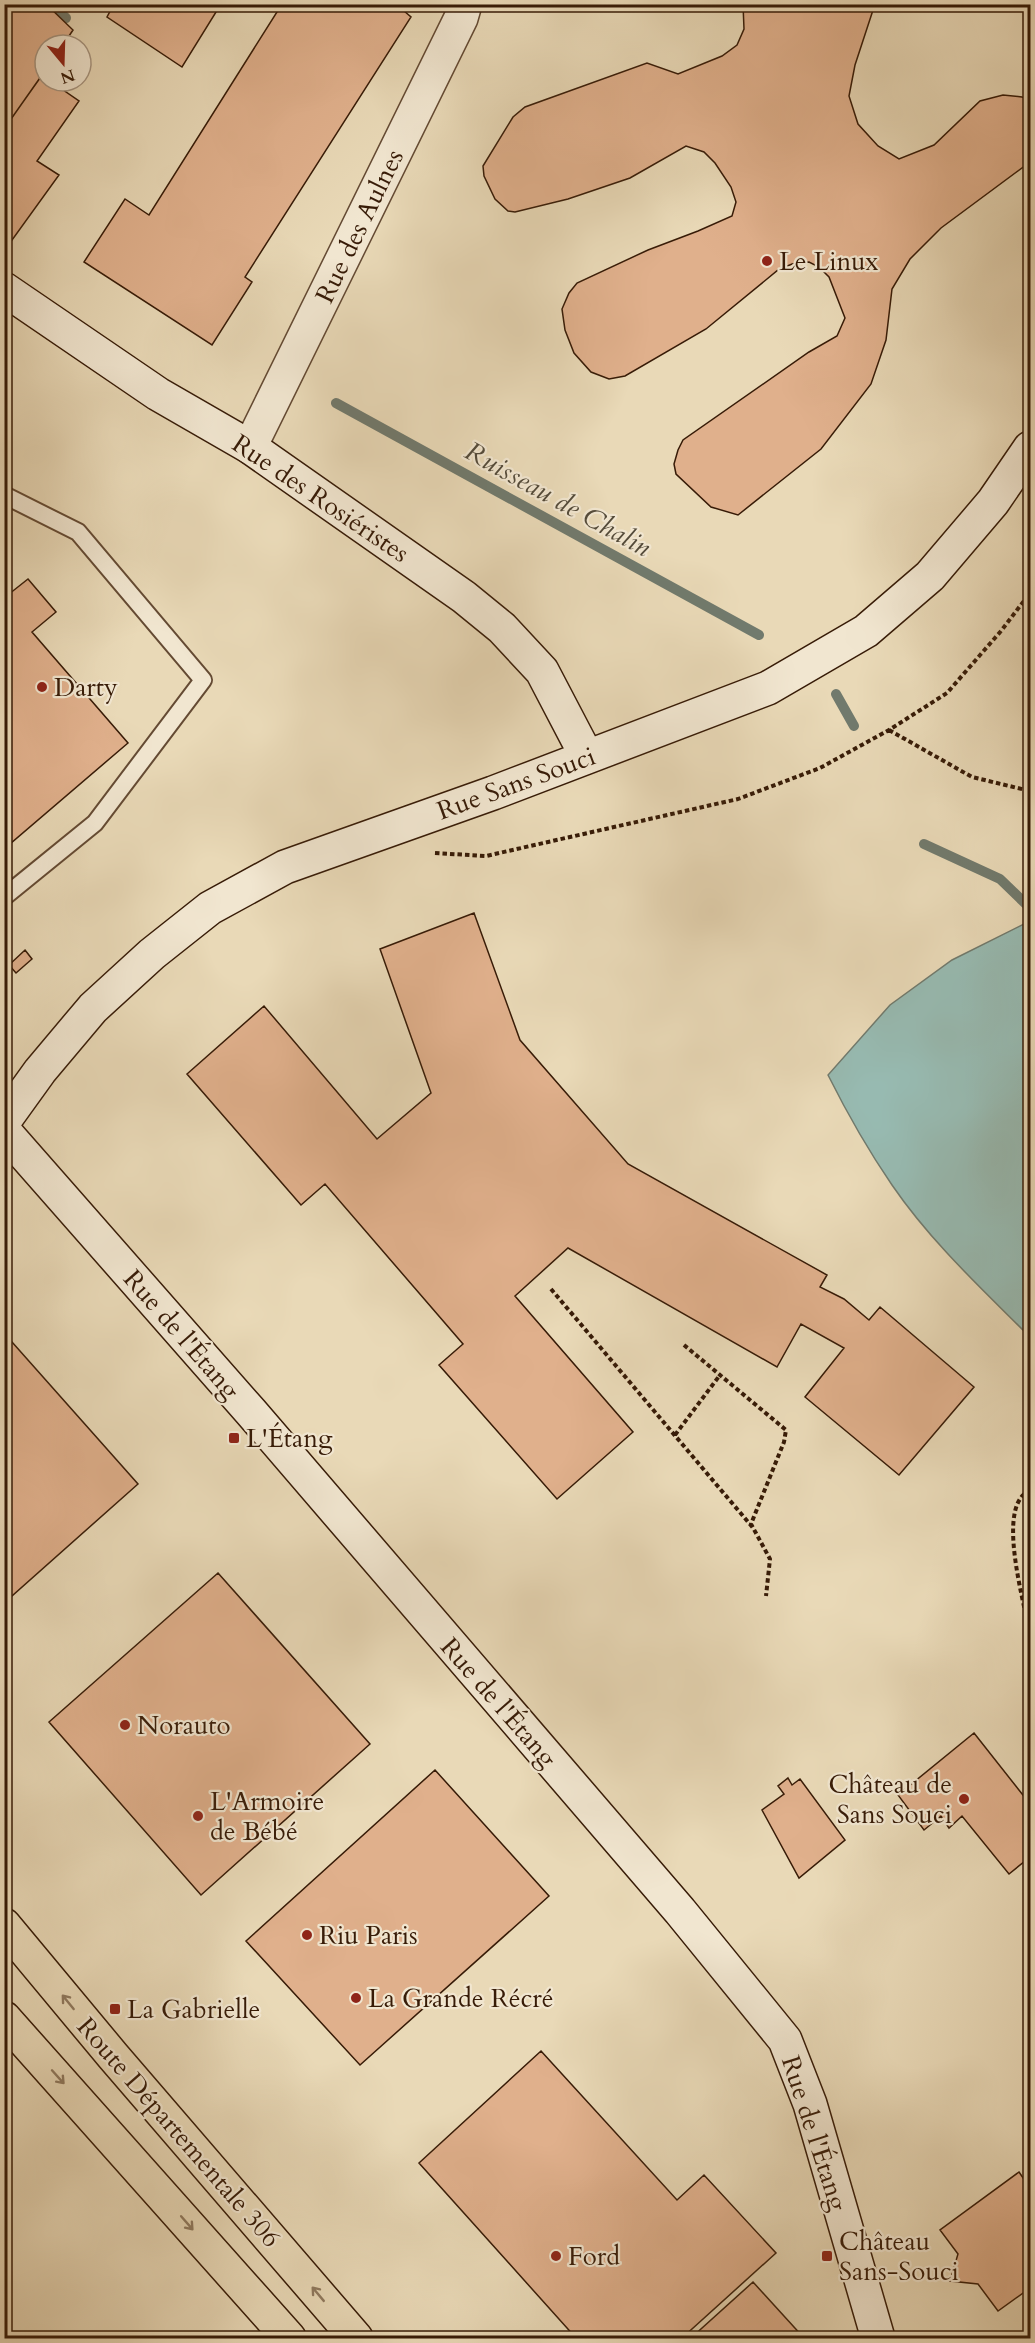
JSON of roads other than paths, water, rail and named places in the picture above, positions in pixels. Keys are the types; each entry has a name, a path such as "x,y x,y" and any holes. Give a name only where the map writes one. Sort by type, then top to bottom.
{"main road":[{"name":"Route Départementale 306","path":"4,1925 113,2056 356,2338"},
{"name":"Route Départementale 306","path":"4,2018 289,2338"}],"street":[{"name":"Rue des Aulnes","path":"250,447 461,18 465,4"},
{"name":"Rue des Rosiéristes","path":"4,289 158,393 250,447 464,597 502,628 542,671 587,758"},
{"name":"Rue Sans Souci","path":"4,1121 40,1071 93,1008 152,954 210,908 285,867 587,758 768,688 866,631 930,576 993,502 1030,448"},
{"name":"Rue de l'Étang","path":"4,1131 251,1412 680,1911 785,2040 810,2104 878,2338"}],"lane":[{"path":"4,495 78,532 203,680 95,823 4,897"}],"water":[{"path":"1030,921 1030,1337 958,1264 907,1206 866,1145 828,1075 890,1005 952,960"}],"waterway":[{"name":"Ruisseau de Chalin","path":"51,4 66,18"},
{"name":"Ruisseau de Chalin","path":"336,403 759,635"},
{"name":"Ruisseau de Chalin","path":"836,694 854,726"},
{"path":"924,844 1000,879 1030,908"}],"place":[{"name":"Le Linux","path":"767,261"},
{"name":"Darty","path":"42,687"},
{"name":"L'Étang","path":"234,1438"},
{"name":"Norauto","path":"125,1725"},
{"name":"Château de Sans Souci","path":"964,1799"},
{"name":"L'Armoire de Bébé","path":"198,1816"},
{"name":"Riu Paris","path":"307,1935"},
{"name":"La Grande Récré","path":"356,1998"},
{"name":"La Gabrielle","path":"115,2009"},
{"name":"Ford","path":"556,2256"},
{"name":"Château Sans-Souci","path":"827,2256"}]}
